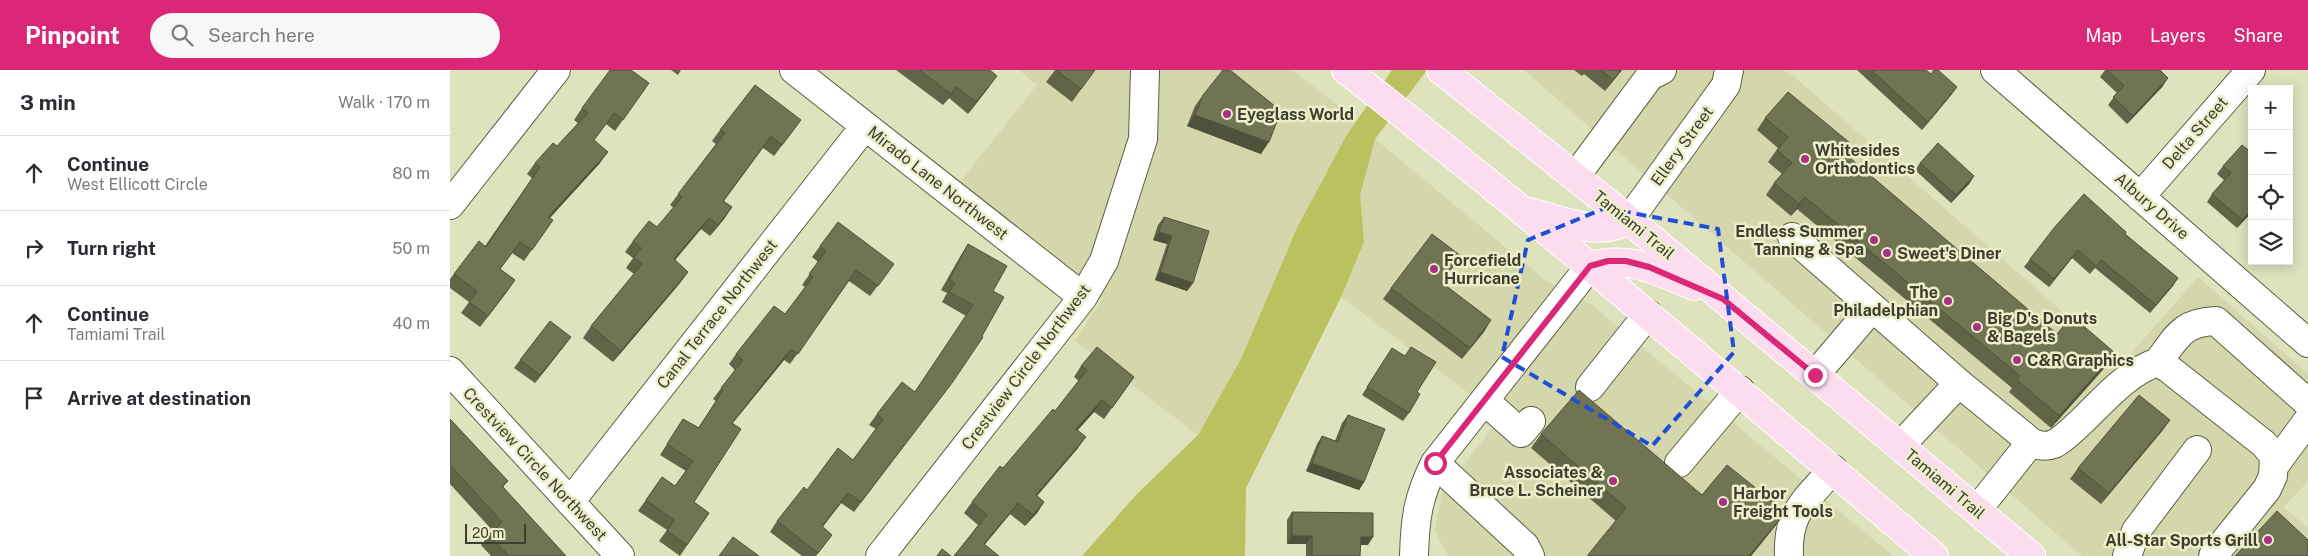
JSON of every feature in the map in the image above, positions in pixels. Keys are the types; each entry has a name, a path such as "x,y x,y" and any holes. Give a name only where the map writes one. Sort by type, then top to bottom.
{"main road":[{"name":"Tamiami Trail","path":"1444,72 1628,220 2031,556"},
{"path":"1351,74 1590,266 1740,390 1833,469 1929,555"},
{"path":"1518,208 1586,227 1604,229 1619,226 1628,220"},
{"path":"1590,266 1608,261 1626,261 1649,267 1723,299"}],"street":[{"path":"450,205 556,70"},
{"name":"Mirado Lane Northwest","path":"794,70 1083,297"},
{"name":"Crestview Circle Northwest","path":"880,556 1083,297 1104,261 1144,139 1145,70"},
{"path":"1575,177 1650,76 1662,70"},
{"name":"Ellery Street","path":"1628,220 1726,85 1729,70"},
{"name":"Albury Drive","path":"1995,70 2308,343"},
{"name":"Delta Street","path":"2140,197 2250,70"},
{"name":"Canal Terrace Northwest","path":"570,502 864,126"},
{"path":"1792,237 1959,383 2037,445 2053,444 2066,435 2126,380 2158,362 2185,328 2202,322 2216,321 2308,403"},
{"path":"1419,552 1416,518 1422,489 1435,463 1590,266"},
{"path":"1815,375 1872,308"},
{"path":"1590,387 1648,314"},
{"path":"2158,362 2169,368 2264,444 2274,456 2275,465"},
{"name":"Crestview Circle Northwest","path":"450,371 620,556"},
{"path":"1900,446 1959,383"},
{"path":"1679,463 1740,390"},
{"path":"1485,401 1521,433 1531,421"},
{"path":"2213,556 2268,489 2275,465 2308,420"},
{"path":"1977,510 2031,442"},
{"path":"2127,556 2136,531 2197,450"},
{"path":"1435,463 1525,546 1530,556"},
{"path":"1788,556 1788,536 1794,514 1833,469"}],"highlighted area":[{"path":"1605,208 1718,229 1734,352 1652,446 1583,403 1502,357 1528,240"}],"shaded area":[{"path":"1019,70 1293,70 1357,121 1346,136 1297,228 1241,359 1198,435 1075,341 1102,299 960,182 1037,85"},
{"path":"1392,70 1427,70 1375,139 1360,195 1364,242 1341,297 1246,488 1245,556 1082,556 1137,494 1198,435 1241,359 1297,228 1346,136"},
{"path":"1524,70 1783,70 1790,73 2122,364 2198,277 2308,374 2308,481 2284,507 2308,528 2308,556 2082,556"},
{"path":"1375,139 1545,280 1592,305 1893,556 1448,556 1435,531 1442,492 1499,420 1475,398 1341,297 1364,242 1359,195"}],"building":[{"path":"610,70 631,70 649,83 623,120 614,113 594,140 608,152 548,217 553,220 532,250 520,242 500,269 515,280 488,316 469,302 477,291 454,274 479,241 486,247 540,167 535,163 553,143 557,146 588,113 582,108"},
{"path":"919,70 990,70 997,76 976,102 956,87 951,94"},
{"path":"1056,70 1095,70 1081,89"},
{"name":"Eyeglass World","path":"1223,70 1230,70 1281,111 1269,142 1195,115 1203,95"},
{"path":"1601,70 1621,70 1613,80"},
{"path":"1871,70 1926,70 1931,74 1934,70 1938,70 1957,87 1928,122"},
{"path":"2107,70 2160,70 2168,78 2133,116 2113,97 2124,86"},
{"path":"755,85 801,120 782,145 771,136 723,201 732,207 718,225 709,218 674,259 688,272 621,351 591,326 642,264 634,257 641,248 633,241 649,221 657,227 682,197 678,194 725,133 720,130"},
{"path":"1788,92 1850,143 1843,152 2057,334 2072,316 2115,353 2059,416 2017,380 2020,376 1805,197 1799,204 1774,183 1792,163 1777,150 1788,137 1765,118"},
{"path":"1938,143 1974,176 1956,195 1920,163"},
{"path":"2242,145 2248,150 2248,214 2242,220 2212,194 2231,173 2223,166"},
{"path":"2084,194 2126,232 2125,234 2178,278 2156,305 2101,260 2096,266 2078,250 2054,279 2030,259"},
{"path":"1164,217 1209,231 1193,283 1160,272 1172,236 1159,232"},
{"path":"838,222 894,264 878,286 856,270 798,354 791,349 732,423 741,429 694,502 709,513 687,545 667,531 674,520 646,500 662,477 675,486 693,461 667,444 683,419 699,428 723,390 721,388 743,360 736,354 774,306 785,314 813,277 809,274 826,251 820,246"},
{"path":"1432,234 1461,256 1441,282 1491,320 1470,348 1391,288"},
{"path":"968,244 1007,266 993,291 1004,297 983,337 952,383 861,502 848,493 822,526 832,535 818,553 777,521 804,487 807,490 838,448 853,460 883,419 877,414 902,382 915,392 973,305 949,292 955,283 949,280"},
{"path":"550,321 571,337 540,375 520,360"},
{"path":"1097,347 1134,377 1112,408 1102,400 1076,429 1086,437 1036,495 1044,502 1033,515 1018,503 984,544 999,556 954,556 987,515 972,502 1000,466 1003,468 1053,409 1055,411 1087,370 1081,366"},
{"path":"1411,347 1436,362 1417,392 1420,394 1409,413 1367,387 1392,348 1405,356"},
{"path":"1579,390 1702,495 1727,465 1786,512 1749,556 1589,556 1626,508 1541,434"},
{"path":"2139,395 2170,420 2109,493 2078,468"},
{"path":"1348,415 1385,429 1364,482 1312,463 1322,436 1338,442"},
{"path":"450,419 508,481 502,486 566,556 509,556 489,535 502,522 450,465"},
{"path":"2277,511 2308,540 2308,556 2235,556"},
{"path":"1292,512 1373,513 1373,537 1361,537 1360,556 1312,556 1312,536 1292,536"},
{"path":"733,537 759,556 719,556"},
{"path":"942,549 951,556 937,556"}],"place":[{"name":"Eyeglass World","path":"1227,114"},
{"name":"Whitesides Orthodontics","path":"1805,159"},
{"name":"Endless Summer Tanning & Spa","path":"1874,240"},
{"name":"Sweet's Diner","path":"1887,253"},
{"name":"Forcefield Hurricane","path":"1434,269"},
{"name":"The Philadelphian","path":"1948,301"},
{"name":"Big D's Donuts & Bagels","path":"1977,327"},
{"name":"C&R Graphics","path":"2017,360"},
{"name":"Associates & Bruce L. Scheiner","path":"1613,481"},
{"name":"Harbor Freight Tools","path":"1723,502"},
{"name":"All-Star Sports Grill","path":"2268,540"}],"route":[{"path":"1435,463 1590,266 1608,261 1626,261 1649,267 1723,299 1815,375"}]}
